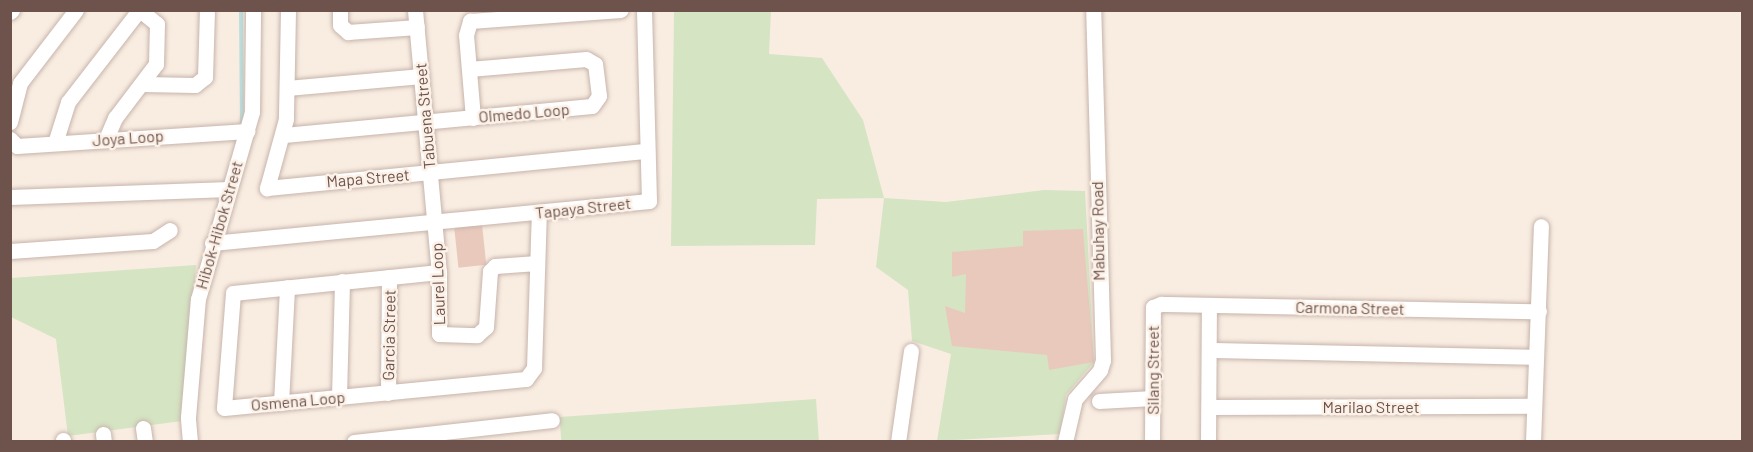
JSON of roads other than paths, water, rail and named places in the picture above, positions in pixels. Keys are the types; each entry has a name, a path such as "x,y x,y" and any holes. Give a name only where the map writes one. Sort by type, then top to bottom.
{"street":[{"path":"10,122 20,83 76,10"},
{"path":"55,143 68,102 139,10 157,24 156,64 115,118 106,139"},
{"path":"142,84 195,85 205,77 207,10"},
{"name":"Hibok-Hibok Street","path":"190,441 188,417 198,299 212,243 252,112 253,10"},
{"name":"Mapa Street","path":"288,10 284,135 267,188 647,151"},
{"path":"340,10 340,25 348,32 417,27"},
{"name":"Tabuena Street","path":"415,10 435,222"},
{"path":"473,118 466,35 470,21 621,10"},
{"name":"Tapaya Street","path":"212,243 649,201 644,10"},
{"name":"Mabuhay Road","path":"1065,441 1076,399 1100,370 1103,360 1093,10"},
{"name":"Olmedo Loop","path":"284,135 592,106 599,96 595,64 586,59 469,69"},
{"path":"287,88 421,76"},
{"name":"Joya Loop","path":"10,139 17,146 248,131"},
{"path":"10,197 229,189"},
{"name":"Osmena Loop","path":"439,272 233,293 224,408 526,379 534,368 539,213"},
{"name":"Laurel Loop","path":"435,222 440,334 477,335 486,327 490,271 495,266 537,263"},
{"path":"1533,441 1541,226"},
{"path":"10,251 153,242 170,230"},
{"name":"Garcia Street","path":"388,393 389,277"},
{"path":"339,397 342,281"},
{"path":"281,403 287,287"},
{"name":"Carmona Street","path":"1161,304 1539,311"},
{"name":"Silang Street","path":"1152,441 1153,307 1161,304"},
{"path":"1208,441 1209,305"},
{"path":"1209,350 1535,357"},
{"path":"898,441 911,351"},
{"path":"1099,401 1153,398"},
{"name":"Marilao Street","path":"1209,407 1534,406"},
{"path":"362,441 490,434 552,420"}],"waterway":[{"path":"241,10 242,122"}]}
